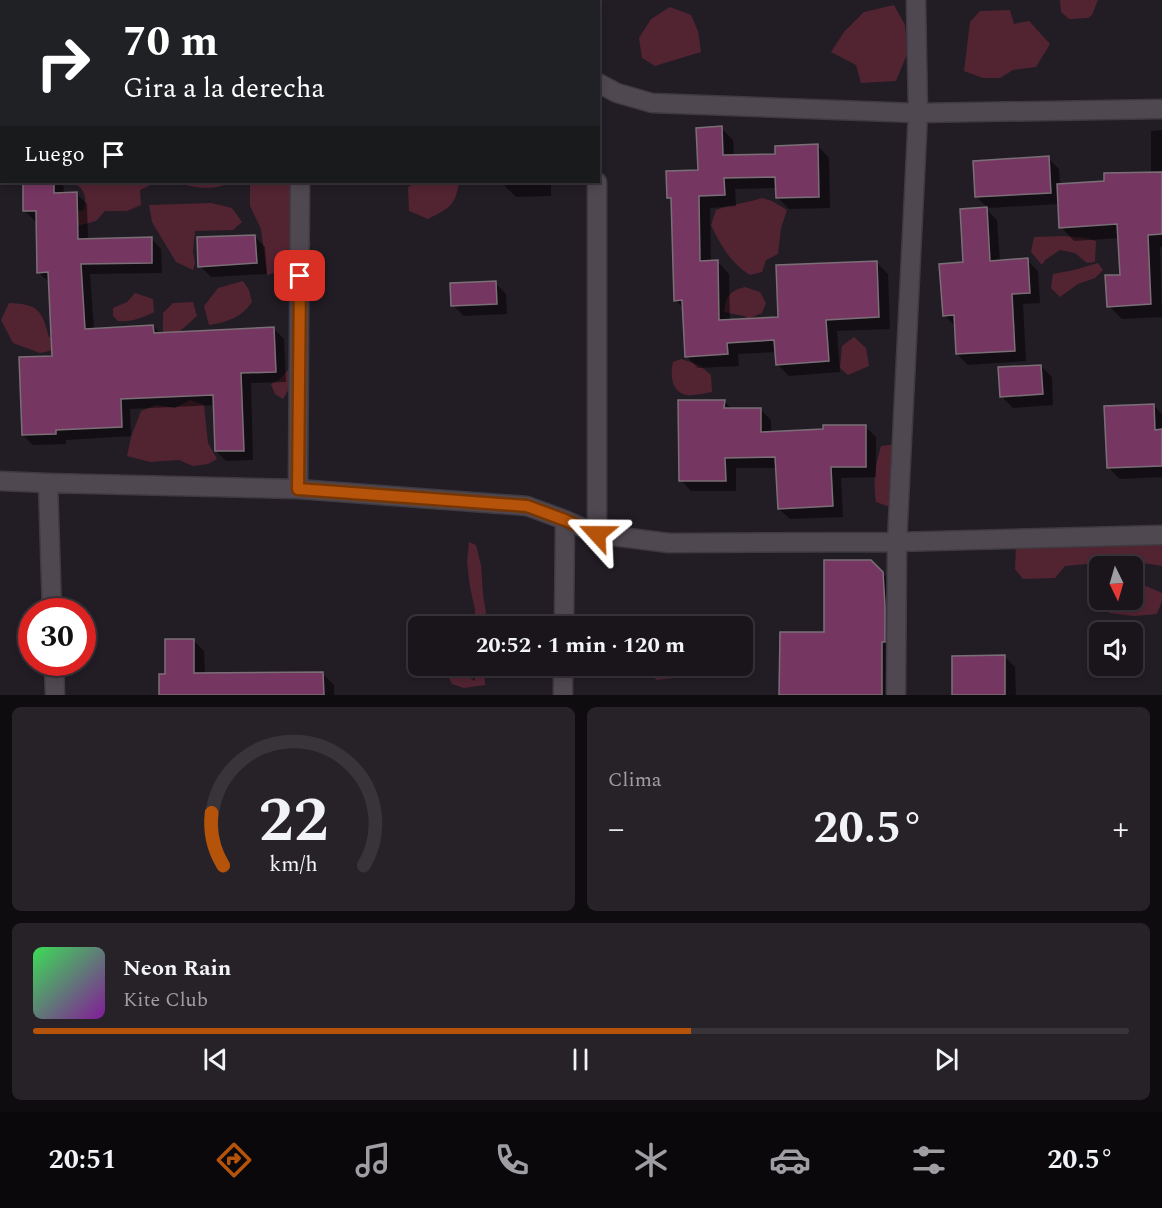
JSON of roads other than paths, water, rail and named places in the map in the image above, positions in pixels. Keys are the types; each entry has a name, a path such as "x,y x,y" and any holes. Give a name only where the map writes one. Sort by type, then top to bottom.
{"street":[{"path":"896,695 897,542 918,113 916,0"},
{"path":"600,84 616,93 652,103 918,113 1162,109"},
{"path":"298,489 300,183"},
{"path":"597,183 597,534"},
{"path":"0,480 298,489 527,506 597,534 669,543 897,542 1162,536"},
{"path":"48,483 52,598"},
{"path":"564,616 565,520"},
{"path":"54,676 55,695"},
{"path":"563,676 563,695"}]}
